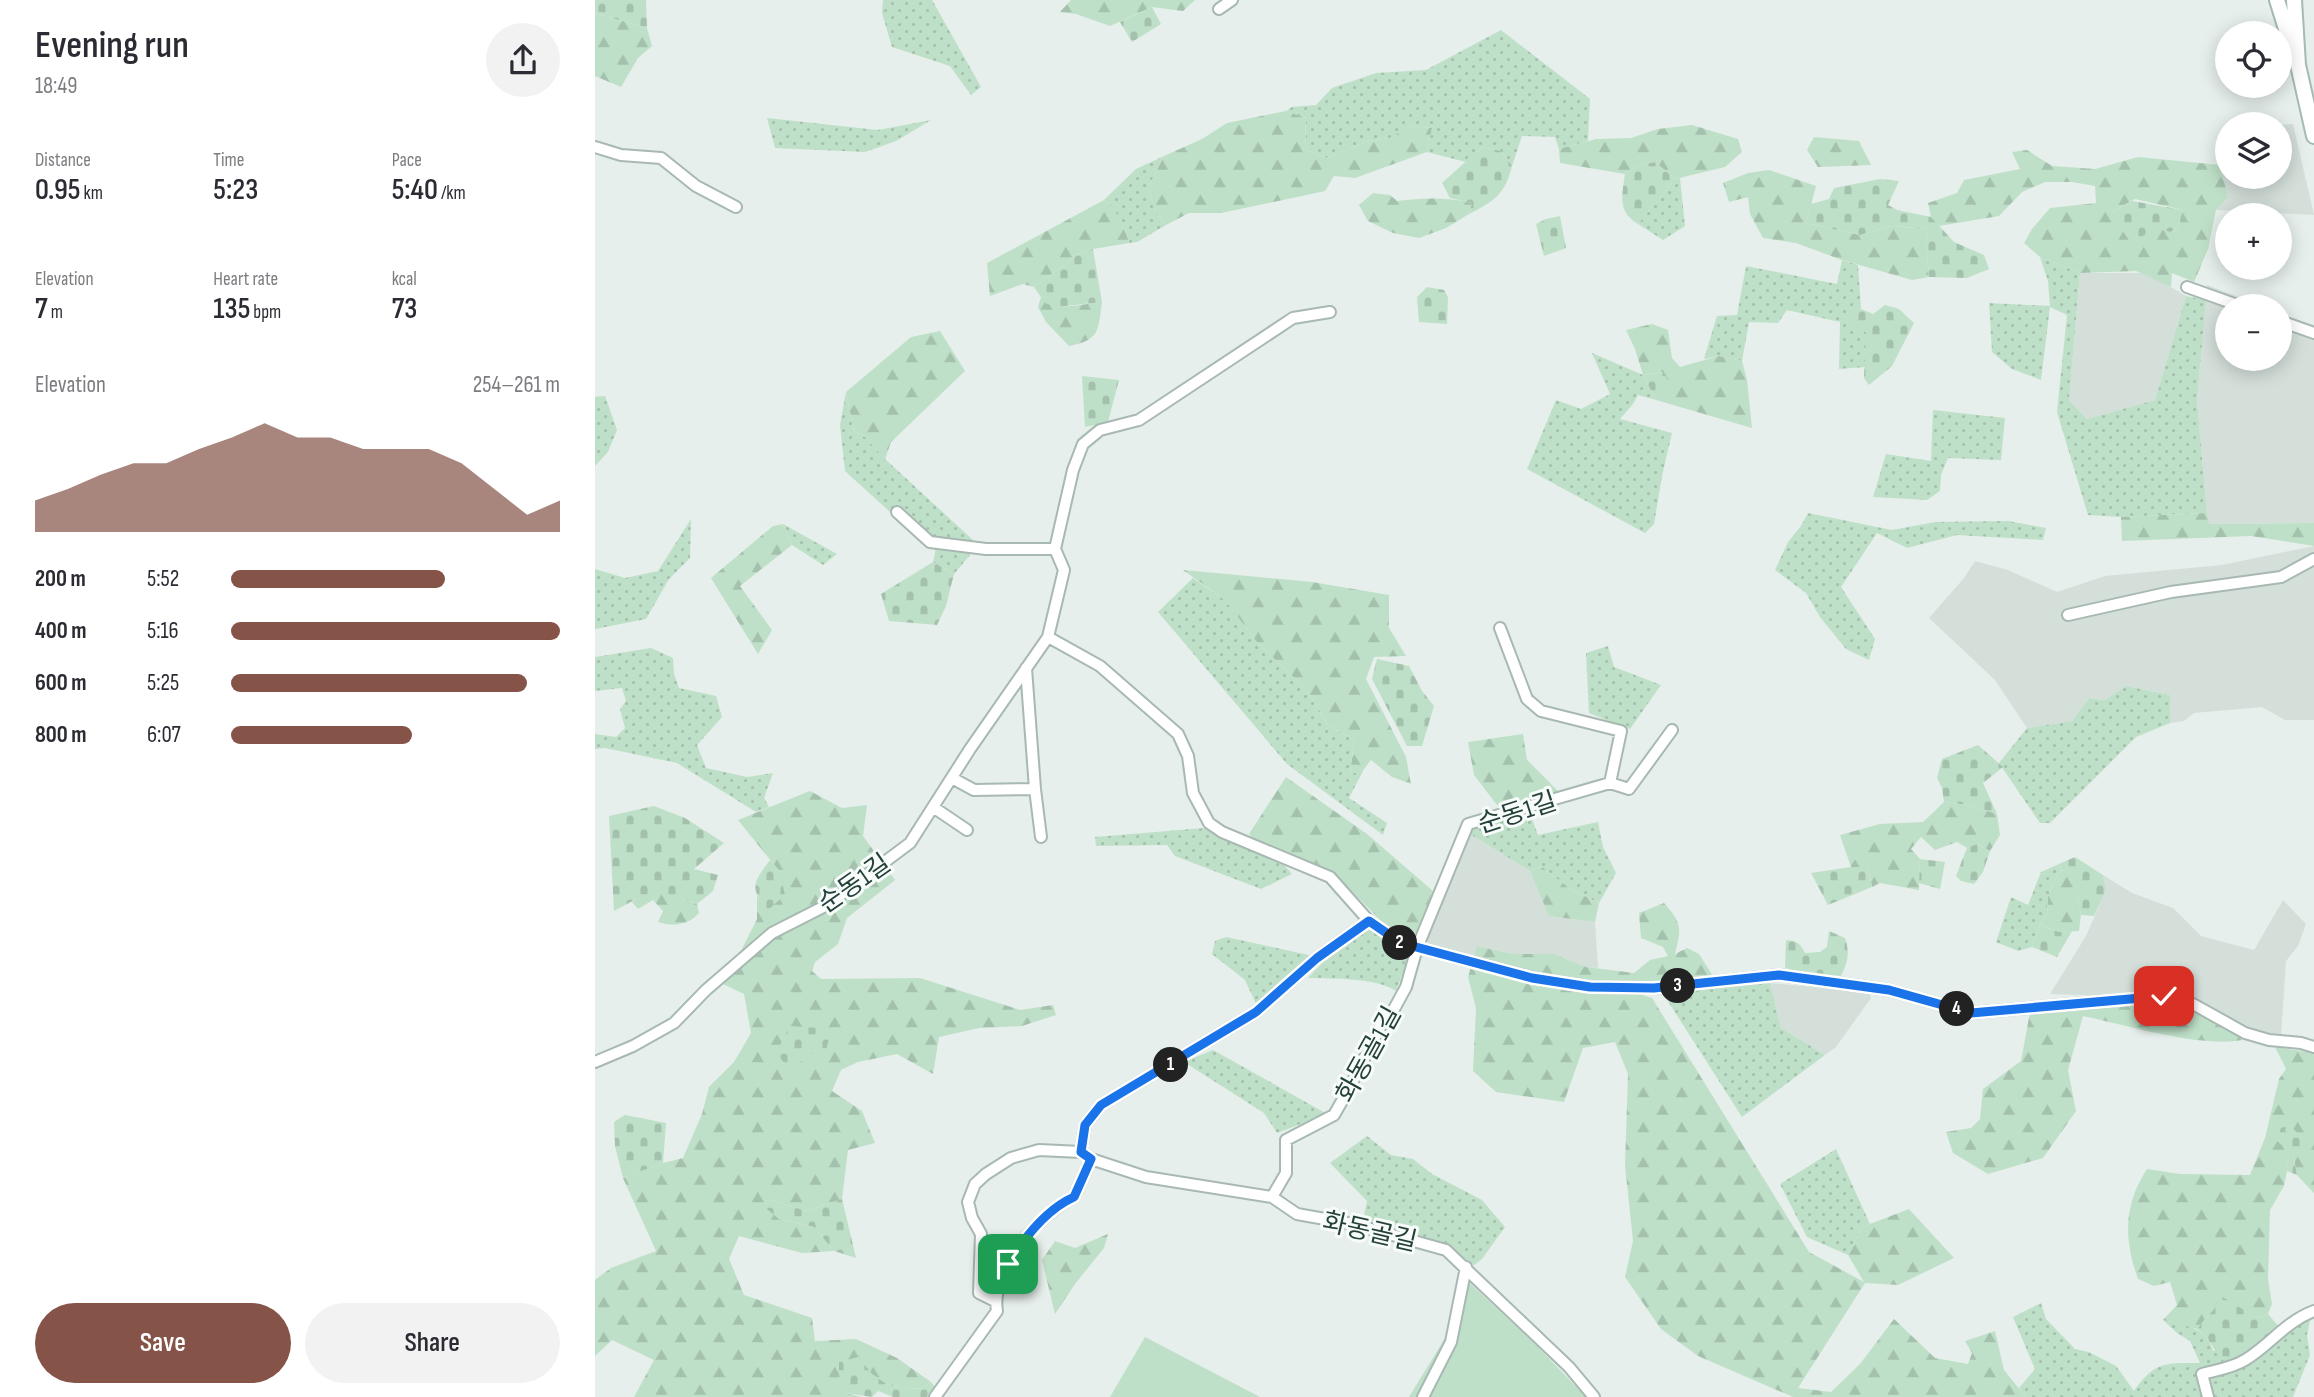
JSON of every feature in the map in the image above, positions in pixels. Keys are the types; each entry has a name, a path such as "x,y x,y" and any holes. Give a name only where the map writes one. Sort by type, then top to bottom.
{"main road":[{"path":"2277,0 2298,65 2314,136"},
{"path":"2294,0 2298,65"}],"street":[{"path":"1219,9 1232,0"},
{"path":"595,147 621,155 661,158 696,186 736,206"},
{"path":"2187,287 2215,297"},
{"path":"897,512 930,542 986,549 1055,549 1073,470 1083,444 1100,430 1139,420 1293,318 1330,312"},
{"path":"2292,325 2314,333"},
{"name":"순동1길","path":"595,1062 633,1046 674,1023 706,990 772,933 827,905 910,843 1048,636 1064,570 1055,549"},
{"path":"2068,615 2171,592 2281,578 2314,559"},
{"path":"1500,628 1527,699 1541,711 1621,731 1610,783"},
{"path":"1048,636 1100,666 1178,734 1188,756 1193,793 1209,823 1222,832 1330,877 1369,921 1401,943 1532,978 1590,987 1654,988 1779,975 1889,990 1971,1013 2164,996 2193,1004 2245,1033 2269,1040 2314,1046"},
{"path":"1026,668 1041,836"},
{"name":"순동1길","path":"1417,948 1468,824 1610,783 1629,789 1672,730"},
{"path":"952,778 974,790 1035,789"},
{"path":"933,807 967,831"},
{"path":"935,1397 997,1311 995,1301 1008,1264 1022,1242 1059,1204 1074,1197 1086,1156 1085,1125 1101,1105 1256,1012 1317,958 1369,921"},
{"name":"화동골1길","path":"1272,1197 1286,1173 1286,1140 1334,1115 1380,1027 1406,987 1417,948"},
{"path":"995,1301 979,1293 981,1234 972,1218 968,1202 975,1184 1011,1158 1039,1150 1086,1156 1146,1177 1272,1197"},
{"name":"화동골길","path":"1272,1197 1297,1214 1353,1224 1446,1250 1467,1267 1569,1367 1594,1397"},
{"path":"1423,1397 1451,1342 1467,1267"},
{"path":"2208,1397 2202,1374 2231,1367 2247,1359 2288,1324 2314,1311"}],"shaded area":[{"path":"2292,124 2314,215 2292,214 2292,203 2222,203 2228,197 2226,189 2292,189"},
{"path":"2080,273 2147,273 2186,296 2155,400 2087,419 2069,400"},
{"path":"2207,285 2231,294 2215,294 2215,371 2292,371 2292,318 2314,326 2314,523 2208,524 2197,400"},
{"path":"2314,546 2314,720 2285,720 2262,707 2194,713 2184,721 2170,723 2170,695 2126,686 2105,700 2089,698 2072,721 2027,728 1995,680 1929,618 1964,578 1975,561 2008,570 2057,592 2105,576 2222,565"},
{"path":"1470,834 1530,871 1550,916 1595,922 1598,968 1586,967 1553,954 1513,954 1478,946 1475,955 1427,944 1429,933"},
{"path":"2103,875 2132,893 2173,908 2201,936 2254,950 2283,900 2306,924 2298,946 2286,961 2281,1037 2254,1033 2110,996 2050,994 2086,936 2106,890"},
{"path":"1770,983 1869,992 1871,998 1836,1047 1825,1055 1781,1028"}],"green space":[{"path":"595,0 646,0 647,28 595,13"},
{"path":"883,0 932,0 981,87 971,95 950,66 892,47 882,13"},
{"path":"1071,0 1195,0 1183,11 1152,7 1110,26 1076,14 1060,12"},
{"path":"1152,7 1161,24 1132,42 1120,22"},
{"path":"595,13 647,28 652,46 638,58 621,87 595,76"},
{"path":"1501,30 1590,99 1588,141 1559,149 1555,137 1522,136 1512,166 1501,151 1482,147 1466,162 1427,152 1432,128 1411,126 1390,138 1368,141 1326,158 1305,149 1306,118 1286,111 1292,107 1316,105 1332,88 1376,73 1426,70"},
{"path":"1286,111 1306,118 1305,149 1326,158 1368,141 1390,138 1410,126 1432,128 1427,152 1355,178 1334,176 1325,191 1221,213 1189,213 1166,225 1155,210 1148,188 1164,156 1202,139 1227,123"},
{"path":"767,118 878,130 931,120 896,141 865,152 775,148"},
{"path":"1692,125 1738,139 1742,152 1725,167 1675,179 1655,162 1638,166 1625,174 1560,163 1559,149 1596,139 1631,138 1658,129"},
{"path":"1814,137 1859,141 1871,165 1818,167 1807,150"},
{"path":"1482,147 1501,151 1512,166 1502,191 1469,214 1472,203 1450,198 1442,183"},
{"path":"2027,150 2052,166 2095,169 2138,157 2215,165 2215,189 2226,189 2228,197 2222,203 2215,203 2208,249 2194,282 2172,273 2171,287 2136,271 2080,273 2040,257 2024,243 2050,208 2096,203 2095,186 2072,182 2045,182 2022,192 1999,216 1939,226 1931,217 1928,203 1957,193 1964,180 2020,169 2012,152","holes":["2135,199 2183,210 2178,227 2172,232 2110,213"]},
{"path":"1164,156 1148,188 1155,210 1166,225 1137,242 1129,243 1120,220 1104,200 1136,169"},
{"path":"1655,162 1675,179 1638,224 1624,208 1622,196 1625,174 1638,166"},
{"path":"1769,170 1816,186 1806,223 1860,235 1892,226 1927,229 1929,277 1912,280 1842,260 1796,243 1763,238 1750,214 1748,197 1729,202 1723,183 1748,173"},
{"path":"1680,178 1685,226 1663,240 1638,224 1675,179"},
{"path":"1880,179 1899,181 1888,205 1897,210 1931,217 1954,242 1984,255 1989,269 1967,278 1929,277 1927,229 1892,226 1860,235 1806,223 1811,204 1829,199 1834,188"},
{"path":"1373,193 1390,195 1397,201 1435,199 1472,203 1469,214 1446,228 1419,238 1393,233 1368,221 1359,205"},
{"path":"1104,200 1120,219 1129,243 1093,249 1077,255 1034,287 1023,284 990,296 987,263"},
{"path":"2132,201 2183,210 2178,227 2171,232 2156,228 2131,243 2110,213"},
{"path":"1560,216 1566,248 1544,256 1536,224"},
{"path":"1093,249 1102,302 1057,307 1045,303 1034,287 1077,255"},
{"path":"2040,257 2080,273 2069,400 2087,419 2155,400 2186,296 2206,300 2197,400 2207,513 2121,517 2088,515 2057,412 2067,315 2050,307 2041,380 2012,369 1992,352 1989,303 2050,306 2048,281"},
{"path":"1842,260 1858,265 1861,309 1854,310 1866,332 1865,367 1839,369 1840,322 1787,310 1778,323 1749,322 1742,361 1719,356 1704,359 1717,316 1737,315 1746,266 1837,284"},
{"path":"1427,287 1444,290 1448,297 1447,324 1419,322 1417,297"},
{"path":"1041,297 1053,305 1061,306 1102,302 1096,333 1087,341 1069,346 1046,322 1038,307"},
{"path":"1885,305 1899,309 1914,323 1892,366 1869,385 1864,378 1866,332 1855,330 1849,316 1854,310 1861,309 1873,314"},
{"path":"1652,324 1668,330 1672,358 1680,367 1719,356 1742,361 1747,380 1752,428 1656,400 1671,391 1664,372 1643,375 1626,330"},
{"path":"940,331 965,371 891,442 885,459 864,436 854,431 846,392 911,337"},
{"path":"1592,353 1643,375 1656,400 1638,395 1620,419 1672,433 1654,524 1645,533 1527,469 1556,400 1581,409 1610,394"},
{"path":"1664,372 1672,391 1656,400 1643,375"},
{"path":"1082,376 1119,380 1108,422 1085,427"},
{"path":"846,392 854,431 864,436 885,459 973,540 970,555 954,574 933,562 936,548 889,511 845,471 840,425"},
{"path":"605,396 617,430 608,452 595,466 595,397"},
{"path":"1933,410 2005,418 2001,460 1948,458 1941,475 1940,491 1927,500 1873,497 1886,454 1931,461"},
{"path":"1808,513 1892,530 1935,522 2008,521 2046,528 2043,540 1957,535 1907,548 1877,533 1841,587 1875,639 1869,660 1846,649 1820,617 1806,593 1775,570 1788,542"},
{"path":"2207,513 2209,524 2314,523 2314,546 2251,536 2122,541 2121,517"},
{"path":"691,519 690,558 669,579 646,619 595,629 595,569 625,578 658,571"},
{"path":"783,524 837,554 823,565 792,545"},
{"path":"783,524 792,545 740,586 772,630 758,654 711,578 773,526"},
{"path":"933,562 954,574 946,606 937,625 889,621 881,594"},
{"path":"1183,570 1312,582 1389,595 1389,628 1406,656 1374,657 1366,679 1406,757 1411,784 1392,777 1371,760 1364,769 1350,775 1354,740 1328,725 1307,690 1256,641 1225,600"},
{"path":"1193,578 1225,600 1256,641 1307,690 1328,725 1354,740 1350,774 1364,769 1349,798 1387,823 1383,835 1287,764 1158,612"},
{"path":"1608,646 1614,667 1661,685 1630,729 1589,713 1586,653"},
{"path":"651,648 673,658 674,674 679,688 716,696 722,717 697,745 706,768 747,777 773,773 764,798 769,807 756,812 677,763 605,748 595,749 595,734 616,737 625,728 620,709 626,701 622,688 595,691 595,657"},
{"path":"1377,659 1409,666 1422,691 1434,706 1422,746 1407,746 1372,679"},
{"path":"2126,686 2170,695 2170,723 2136,737 2050,823 2040,823 1999,763 2027,728 2072,721 2089,698 2105,700"},
{"path":"1523,734 1527,760 1559,792 1497,805 1474,775 1468,742"},
{"path":"1978,745 2003,767 1983,783 1997,814 1969,805 1944,802 1937,778 1942,759"},
{"path":"1286,777 1367,834 1433,891 1416,933 1407,939 1387,927 1331,870 1255,840 1249,834"},
{"path":"810,791 842,808 867,805 863,836 895,880 847,918 838,944 815,962 812,971 821,979 920,978 1020,1010 1053,1005 1056,1015 1022,1026 979,1028 939,1037 933,1074 897,1054 858,1062 841,1070 832,1091 862,1111 875,1143 848,1150 842,1199 806,1211 768,1199 779,1219 814,1227 834,1251 802,1253 739,1236 729,1259 744,1295 812,1318 815,1341 856,1339 897,1358 931,1382 921,1389 890,1386 873,1375 845,1393 862,1397 634,1397 654,1360 612,1340 595,1356 595,1280 611,1268 656,1251 623,1178 683,1158 702,1114 709,1087 734,1062 751,1033 744,994 723,984 715,976 741,951 757,919 757,896 768,909 780,872 738,820"},
{"path":"1944,802 1969,805 1997,814 2000,835 1990,851 1977,844 1967,848 1957,842 1935,850 1921,837 1911,849 1920,859 1919,890 1880,883 1872,887 1868,867 1851,867 1840,835 1880,824 1923,822"},
{"path":"654,806 685,818 724,843 694,869 718,875 713,891 697,904 671,894 654,892 614,911 609,816"},
{"path":"1529,811 1538,835 1598,822 1603,847 1616,873 1599,903 1570,889 1541,866 1530,871 1470,834 1471,828"},
{"path":"1204,828 1284,865 1292,874 1261,889 1175,856 1167,845 1096,846 1095,837"},
{"path":"1977,844 1990,851 1983,872 1974,884 1961,881 1956,876 1967,848"},
{"path":"2075,857 2103,875 2106,890 2094,916 2081,915 2078,901 2080,878 2062,870 2059,864"},
{"path":"1920,859 1945,862 1940,889 1919,883"},
{"path":"770,860 780,872 785,895 768,910 758,896 755,885"},
{"path":"2059,864 2062,870 2048,896 2047,914 2032,947 2018,951 1996,942 2011,897 2028,905 2041,872"},
{"path":"1541,866 1570,889 1599,903 1595,922 1549,916 1530,871"},
{"path":"1868,867 1872,887 1828,905 1811,873"},
{"path":"2062,870 2081,878 2078,900 2081,915 2079,931 2059,932 2040,925 2047,914 2048,896"},
{"path":"646,892 666,892 697,904 699,913 680,924 658,922 663,911 653,900 638,909 632,902"},
{"path":"1664,903 1675,916 1679,927 1675,954 1687,948 1699,954 1713,976 1636,983 1636,993 1652,998 1809,1252 1864,1282 1848,1255 1862,1227 1909,1209 1954,1258 1898,1285 1865,1283 1798,1388 1831,1392 1860,1364 1894,1319 1935,1358 1968,1364 1972,1353 1965,1341 1995,1331 2004,1370 2026,1397 1793,1397 1698,1356 1661,1329 1625,1277 1633,1241 1625,1165 1628,1074 1615,1042 1583,1048 1564,1102 1496,1092 1473,1071 1476,1008 1468,977 1477,946 1513,954 1554,954 1586,967 1634,973 1650,960 1668,956 1663,947 1641,938 1639,913"},
{"path":"2040,925 2059,932 2072,931 2057,957 2032,947"},
{"path":"1369,928 1410,953 1396,991 1366,981 1308,978 1323,962"},
{"path":"1829,931 1845,938 1847,943 1847,957 1841,976 1785,968 1786,940 1798,943 1805,953 1820,952 1827,947"},
{"path":"1226,937 1313,956 1256,1004 1245,980 1212,954 1215,941"},
{"path":"1770,983 1781,1028 1825,1055 1742,1117 1662,992"},
{"path":"2165,1000 2217,1020 2242,1040 2225,1042 2185,1038 2083,1016 2068,1070 2076,1111 2043,1158 1988,1174 1953,1153 1946,1132 1971,1128 1980,1119 1983,1089 2021,1061 2030,1012"},
{"path":"790,1026 832,1029 825,1053 809,1054 791,1071 776,1053"},
{"path":"2275,1047 2314,1053 2314,1193 2297,1175 2293,1153 2285,1148 2287,1171 2284,1186 2270,1210 2268,1279 2272,1304 2268,1314 2257,1318 2221,1297 2197,1329 2163,1320 2177,1305 2170,1282 2154,1286 2138,1279 2128,1236 2133,1196 2147,1169 2180,1174 2250,1175 2265,1138 2279,1079 2286,1069"},
{"path":"1213,1050 1327,1114 1277,1133 1264,1113 1184,1062"},
{"path":"625,1115 666,1123 663,1163 623,1178 615,1146 614,1122"},
{"path":"2290,1125 2305,1142 2293,1153 2297,1175 2287,1171 2285,1148 2277,1141 2281,1128"},
{"path":"1367,1136 1391,1155 1413,1159 1432,1174 1482,1200 1505,1227 1482,1259 1474,1265 1442,1242 1363,1220 1367,1201 1330,1163"},
{"path":"1836,1149 1870,1224 1862,1227 1848,1255 1807,1237 1780,1184"},
{"path":"768,1199 806,1211 842,1199 856,1258 834,1251 814,1227 779,1219 762,1205"},
{"path":"1108,1234 1104,1248 1055,1314 1042,1260 1055,1241 1075,1248"},
{"path":"977,1235 994,1237 1010,1246 991,1295 974,1283"},
{"path":"1459,1273 1539,1348 1586,1397 1409,1397 1447,1335"},
{"path":"2221,1296 2257,1318 2268,1314 2279,1327 2243,1356 2225,1362 2197,1329"},
{"path":"2041,1303 2046,1319 2075,1349 2089,1352 2116,1366 2134,1391 2148,1374 2162,1366 2200,1363 2190,1341 2163,1320 2194,1328 2205,1336 2213,1351 2261,1341 2279,1327 2311,1316 2307,1335 2310,1355 2293,1397 2026,1397 2019,1388 2035,1369 2013,1317"},
{"path":"1145,1337 1260,1397 1110,1397"},
{"path":"858,1357 873,1375 890,1386 921,1389 931,1382 936,1388 927,1397 893,1397 878,1391 872,1397 845,1393 839,1375 839,1362"}],"route":[{"path":"1008,1264 1022,1242 1047,1215 1059,1204 1074,1197 1091,1159 1081,1152 1085,1125 1101,1105 1256,1012 1317,958 1369,921 1401,943 1532,978 1590,987 1654,988 1779,975 1889,990 1971,1013 2164,996"}]}
